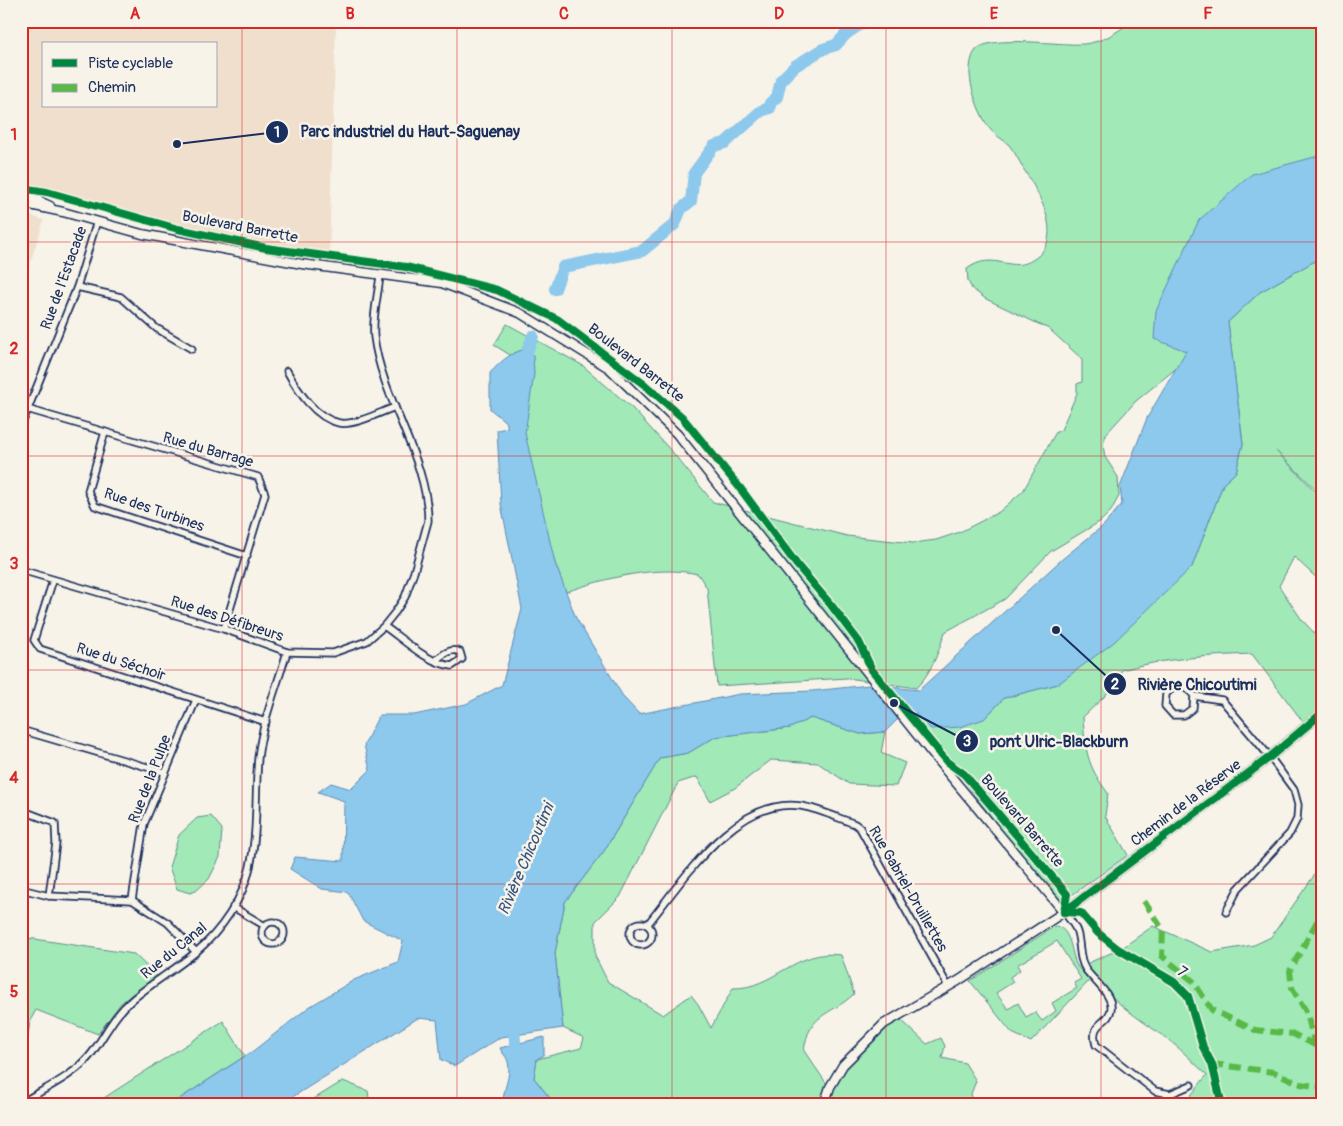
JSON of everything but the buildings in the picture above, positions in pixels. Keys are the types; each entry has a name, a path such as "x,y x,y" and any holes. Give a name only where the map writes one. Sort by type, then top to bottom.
{"street":[{"name":"Boulevard Barrette","path":"21,193 63,212"},
{"name":"Boulevard Barrette","path":"21,203 63,212 142,234 380,276 442,283 520,313 609,368 677,434 938,761 1064,912"},
{"name":"Rue de l'Estacade","path":"21,426 26,409 77,287 97,221"},
{"name":"Rue des Défibreurs","path":"21,570 224,629 287,652 333,653 367,641 384,626 405,597 428,521 428,508 423,484 385,383 374,336 380,276"},
{"path":"77,287 121,297 156,328 192,348"},
{"path":"287,371 296,386 317,412 339,423 364,419 395,407"},
{"name":"Rue du Barrage","path":"26,409 258,477 265,494 224,629"},
{"name":"Rue des Turbines","path":"105,432 88,491 95,506 247,556"},
{"name":"Rue du Séchoir","path":"53,580 34,640 40,649 266,722"},
{"path":"384,626 435,661"},
{"name":"Rue du Canal","path":"21,1103 82,1064 92,1053 108,1025 132,1000 196,952 218,931 233,907 250,868 255,824 258,756 287,652"},
{"path":"1194,696 1193,708 1184,715 1172,715 1165,706 1166,694 1174,687 1186,688 1194,696 1222,700 1270,757 1294,790 1298,805 1297,819 1290,832 1238,889 1226,912"},
{"name":"Rue de la Pulpe","path":"132,900 144,824 164,772 196,700"},
{"name":"Chemin de la Réserve","path":"824,1105 830,1088 843,1064 884,1024 948,986 1064,912 1270,757 1322,713"},
{"path":"21,730 164,772"},
{"name":"Rue Gabriel-Druillettes","path":"647,925 697,864 732,828 746,817 785,806 799,806 855,824 860,828 948,986"},
{"path":"21,810 55,823 56,843 49,896"},
{"path":"21,889 49,896 132,900 168,922 196,952"},
{"path":"233,907 265,926"},
{"path":"1064,912 1077,931 1079,953 1084,968 1108,998 1111,1006 1111,1012 1094,1029 1093,1036 1096,1045 1155,1091 1170,1094 1192,1084"}],"shaded area":[{"path":"21,21 336,21 329,255 234,240 21,183"},
{"path":"21,213 44,220 21,291"}],"green space":[{"path":"1131,21 1322,21 1322,171 1188,352 1184,362 1136,401 1106,434 1103,445 1105,457 1118,477 1119,496 1111,511 1101,521 1051,551 1005,599 945,632 930,669 916,688 847,678 717,686 707,588 698,574 666,571 631,574 566,592 553,558 524,432 534,370 494,345 507,324 582,365 632,408 673,453 713,502 847,536 913,543 936,540 960,532 999,512 1023,491 1056,432 1061,430 1077,393 1077,384 1082,382 1082,359 1049,329 986,299 972,289 968,281 967,269 977,263 994,261 1018,264 1034,259 1044,250 1048,239 1049,227 1041,201 1015,154 1009,145 991,130 984,120 972,89 970,68 972,58 976,50 983,45 995,43 1091,43 1109,36"},
{"path":"1322,257 1322,495 1276,451 1322,498 1322,583 1294,557 1279,586 1302,620 1322,641 1322,713 1306,726 1252,654 1170,660 1122,670 1106,695 1083,717 1088,757 1091,766 1108,793 1105,816 1128,855 1062,902 1006,836 912,714 984,719 1004,698 1058,684 1192,567 1223,484 1236,472 1243,444 1228,322 1260,292"},
{"path":"811,718 860,734 885,732 881,753 905,763 896,786 849,784 818,763 771,760 735,788 710,801 697,777 678,783 620,897 595,922 595,956 608,982 663,1015 691,995 711,1028 733,988 748,987 761,982 810,957 825,954 841,955 854,994 815,1022 810,1029 804,1051 829,1087 861,1044 898,1017 927,1044 941,1038 945,1046 942,1058 965,1063 976,1081 971,1094 974,1105 546,1105 549,1097 534,1078 537,1059 581,1048 584,1038 563,1028 555,953 565,902 604,851 660,758 688,753 715,737 790,728"},
{"path":"211,816 222,829 220,857 209,879 196,891 190,893 177,889 169,867 179,835 197,818"},
{"path":"1322,864 1322,1105 1189,1105 1188,1099 1207,1075 1175,1045 1113,998 1086,964 1122,948 1153,926 1212,952 1254,945 1271,937"},
{"path":"1055,926 1064,931 1070,941 1076,964 1090,980 1031,1042 1012,1033 970,981","holes":["1057,941 1081,979 1074,983 1077,988 1052,1003 1056,1011 1042,1021 1035,1012 1026,1017 1018,1003 1008,1009 996,993 1013,982 1010,977 1020,970 1017,965"]},
{"path":"21,937 134,954 157,976 121,1003 98,1034 36,1010 30,1021 28,1036 21,1041"},
{"path":"223,1021 245,1056 170,1105 93,1105"},
{"path":"343,1081 368,1091 370,1105 304,1105"}],"water":[{"name":"Rivière Chicoutimi","path":"1322,155 1322,257 1260,292 1228,322 1243,444 1236,472 1223,484 1192,567 1114,642 1058,684 1004,698 984,719 960,727 931,729 915,713 897,720 885,732 860,734 811,718 790,728 715,737 688,753 660,758 604,851 565,902 555,953 563,1028 501,1037 455,1066 441,1060 437,1020 418,1018 280,1105 170,1105 253,1051 309,1007 354,980 398,962 403,941 363,921 348,892 322,889 290,869 295,857 343,861 344,801 318,792 331,783 351,789 370,770 364,745 379,715 414,715 466,704 502,685 522,609 501,504 497,430 507,428 507,423 490,409 490,373 502,361 522,350 528,349 533,355 534,374 525,433 555,563 576,618 624,698 639,714 740,694 812,691 869,685 919,690 1061,560 1104,525 1122,504 1120,487 1147,418 1186,351 1154,339 1156,311 1199,220 1252,174"},
{"path":"544,1037 544,1055 537,1059 534,1078 549,1097 546,1105 503,1105 509,1067 500,1048"}],"pier":[{"path":"869,683 888,684 913,716 900,722"}],"waterway":[{"path":"555,289 563,267 642,251 675,224 681,209 691,201 694,173 714,146 725,143 761,111 770,108 770,103 777,97 781,80 795,66 823,49 836,45 846,34 865,21"},
{"path":"528,349 533,336"},
{"name":"Rivière Chicoutimi","path":"513,1020 517,1062"}],"marked path":[{"path":"1144,901 1163,930 1162,956 1193,981 1212,1010 1255,1030 1293,1034 1321,1048"},
{"path":"1319,1045 1313,1038 1307,1013 1292,988 1290,971 1322,912"},
{"path":"1212,1064 1274,1072 1301,1084 1322,1087"}],"cycle path":[{"path":"21,188 47,192 178,229 266,248 406,267 497,290 557,319 645,385 682,417 740,488 797,565 859,642 872,670 947,762 964,774 1067,894 1064,912"},
{"path":"1064,912 1270,757 1322,713"},
{"name":"7","path":"1064,912 1081,913 1098,933 1118,949 1174,982 1188,996 1203,1047 1212,1064 1222,1105"}],"place":[{"name":"Parc industriel du Haut-Saguenay","path":"177,144"},
{"name":"Rivière Chicoutimi","path":"1056,630"},
{"name":"pont Ulric-Blackburn","path":"894,703"}]}
